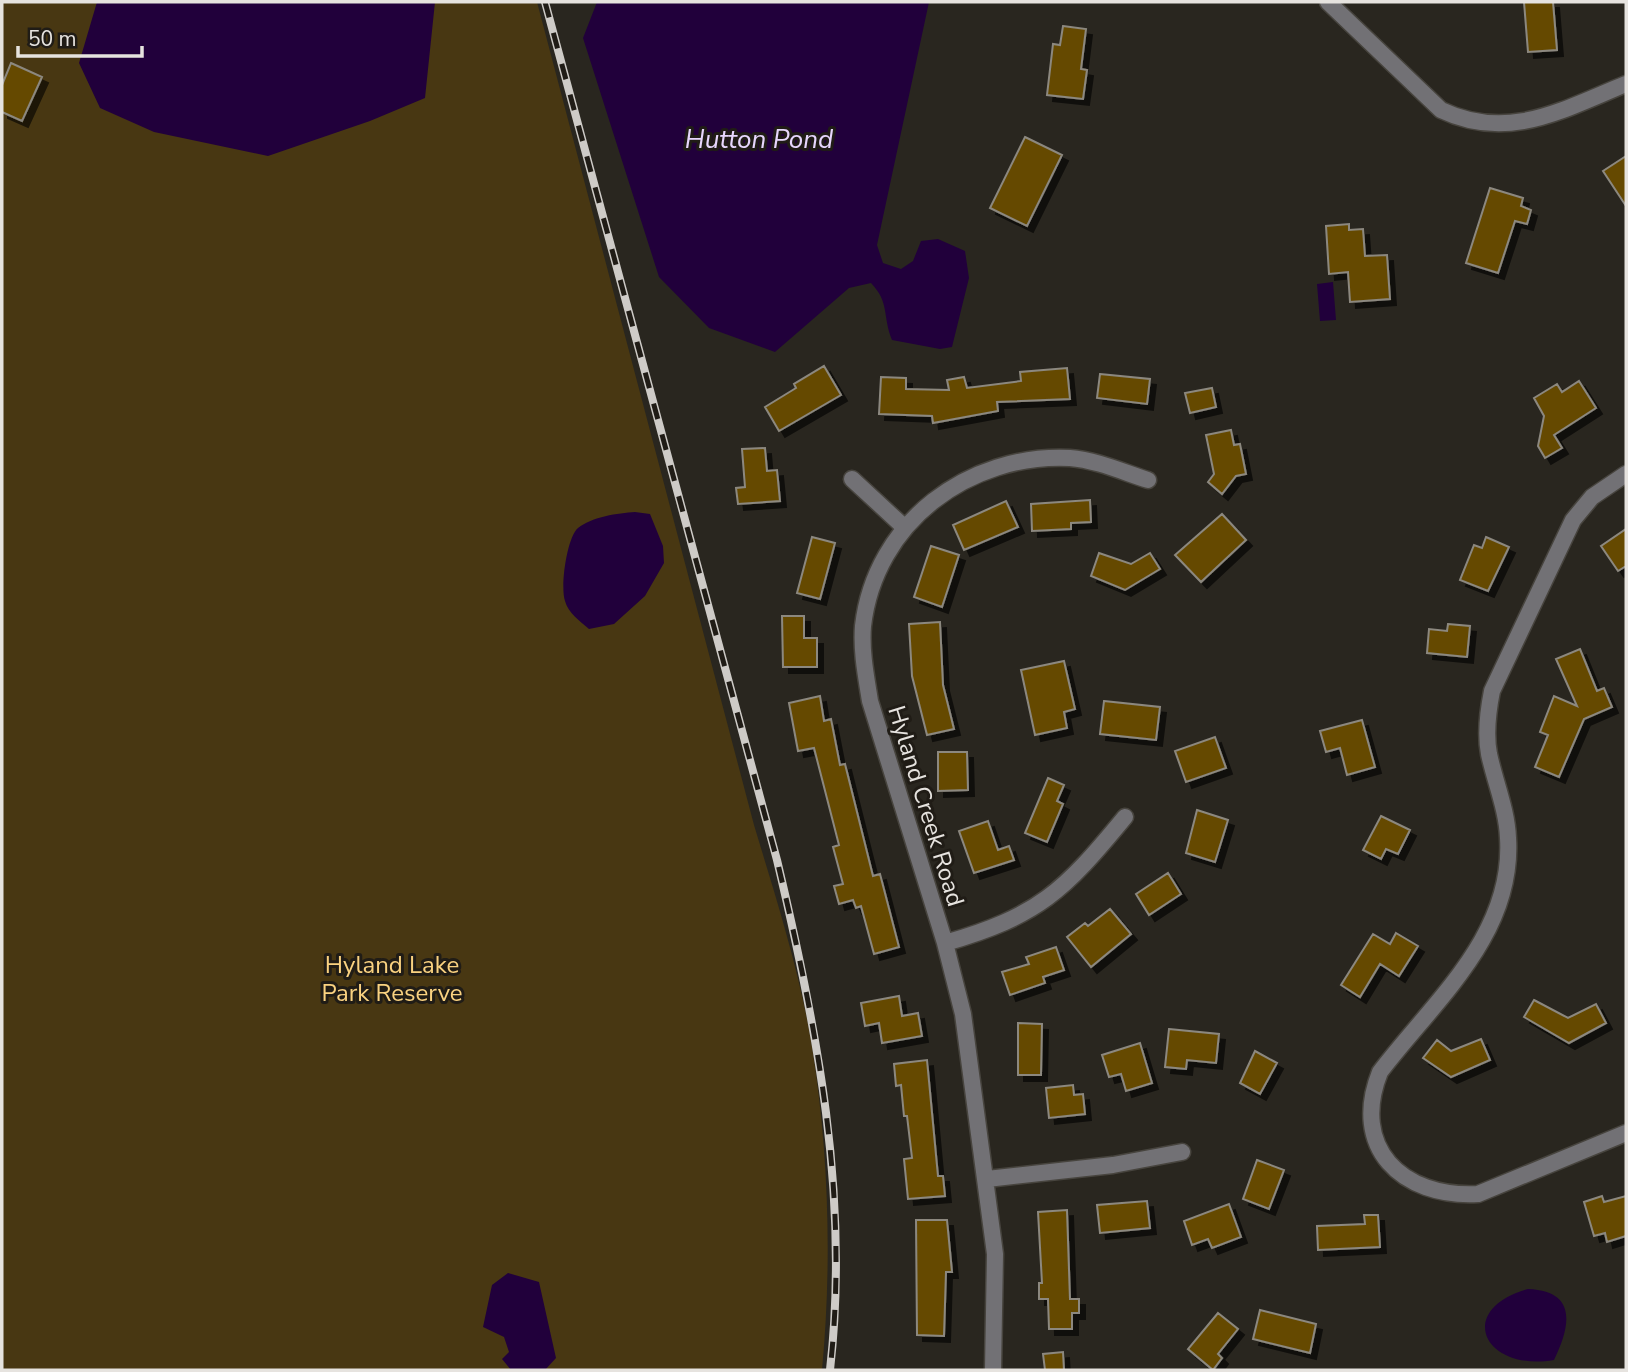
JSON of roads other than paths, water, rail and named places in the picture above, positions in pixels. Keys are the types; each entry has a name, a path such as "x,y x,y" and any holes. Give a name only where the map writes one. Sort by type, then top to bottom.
{"street":[{"path":"1328,2 1441,110 1464,121 1490,126 1517,124 1626,84"},
{"name":"Hyland Creek Road","path":"993,1370 995,1254 963,1014 945,943 870,701 864,664 863,627 870,590 885,556 904,527 933,499 965,479 1000,464 1036,458 1073,458 1148,480"},
{"path":"1626,474 1592,497 1573,520 1492,691 1488,715 1489,752 1508,837 1507,874 1497,910 1482,944 1380,1072 1371,1095 1369,1121 1375,1141 1387,1160 1406,1178 1428,1190 1452,1195 1478,1194 1626,1133"},
{"path":"852,479 904,527"},
{"path":"945,943 1005,925 1041,905 1073,879 1125,817"},
{"path":"987,1180 1182,1152"}],"water":[{"path":"97,2 435,2 425,98 370,121 268,156 154,132 100,108 79,63"},
{"name":"Hutton Pond","path":"597,2 929,2 877,245 883,263 901,269 913,261 921,241 938,239 965,251 969,278 952,347 940,349 892,340 881,297 871,283 849,288 775,352 709,328 659,277 583,38"},
{"path":"1333,282 1336,320 1320,321 1317,284"},
{"path":"635,512 650,514 663,546 664,563 645,596 614,624 589,629 572,613 565,601 564,574 574,533 578,528 598,518"},
{"path":"508,1273 539,1282 556,1358 545,1370 511,1370 502,1359 509,1352 504,1337 483,1327 492,1285"},
{"path":"1528,1289 1555,1296 1566,1312 1564,1334 1554,1360 1530,1361 1510,1357 1496,1348 1487,1337 1485,1324 1491,1311 1505,1299"}],"railway":[{"path":"545,2 792,923 817,1049 833,1176 836,1241 830,1370"}],"park label":[{"name":"Hyland Lake Park Reserve","path":"392,979"}]}
